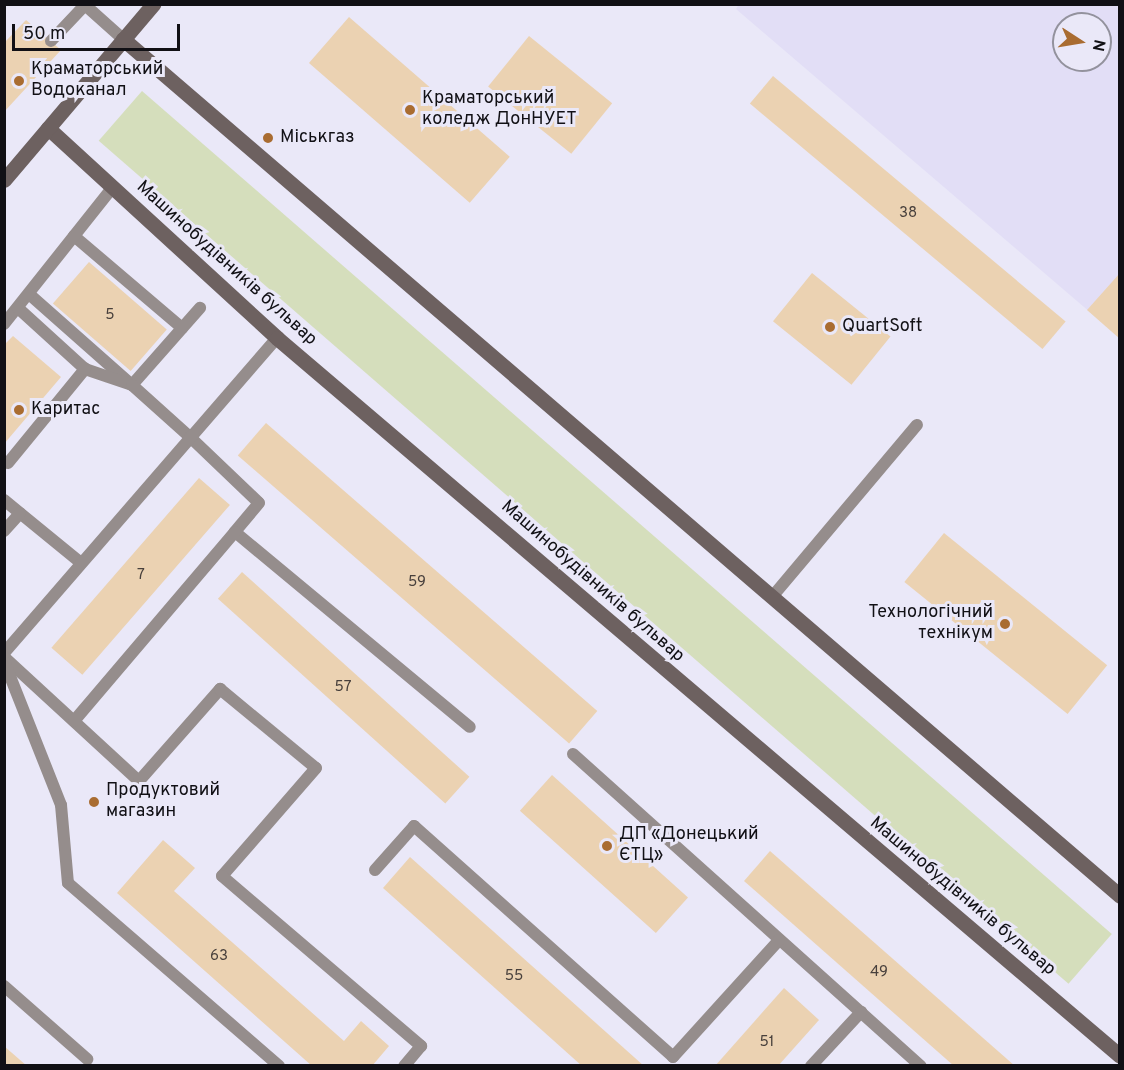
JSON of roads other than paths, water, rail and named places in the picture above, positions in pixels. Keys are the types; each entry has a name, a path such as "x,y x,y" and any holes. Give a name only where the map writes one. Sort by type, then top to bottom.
{"street":[{"path":"6,176 153,4"},
{"path":"123,39 1119,896"},
{"name":"Машинобудівників бульвар","path":"48,128 277,338 1119,1056"}],"lane":[{"path":"51,41 84,5 123,39"},
{"path":"4,324 112,188"},
{"path":"74,236 182,328"},
{"path":"29,294 190,437 259,503 74,721"},
{"path":"18,308 85,369 132,385"},
{"path":"132,385 200,308"},
{"path":"4,653 277,338"},
{"path":"8,463 85,369"},
{"path":"772,597 917,425"},
{"path":"4,500 81,563"},
{"path":"4,531 20,513"},
{"path":"235,532 470,727"},
{"path":"4,659 139,781 220,689 316,768 222,876 421,1046 405,1065"},
{"path":"4,659 61,805 69,883 279,1065"},
{"path":"573,754 921,1065"},
{"path":"375,870 414,826 673,1057 779,940"},
{"path":"4,986 87,1059"},
{"path":"811,1065 861,1012"}],"place":[{"name":"Краматорський Водоканал","path":"19,81"},
{"name":"Краматорський коледж ДонНУЕТ","path":"410,110"},
{"name":"Міськгаз","path":"268,138"},
{"name":"QuartSoft","path":"830,327"},
{"name":"Каритас","path":"19,410"},
{"name":"Технологічний технікум","path":"1005,624"},
{"name":"Продуктовий магазин","path":"94,802"},
{"name":"ДП «Донецький ЄТЦ»","path":"607,846"}]}
